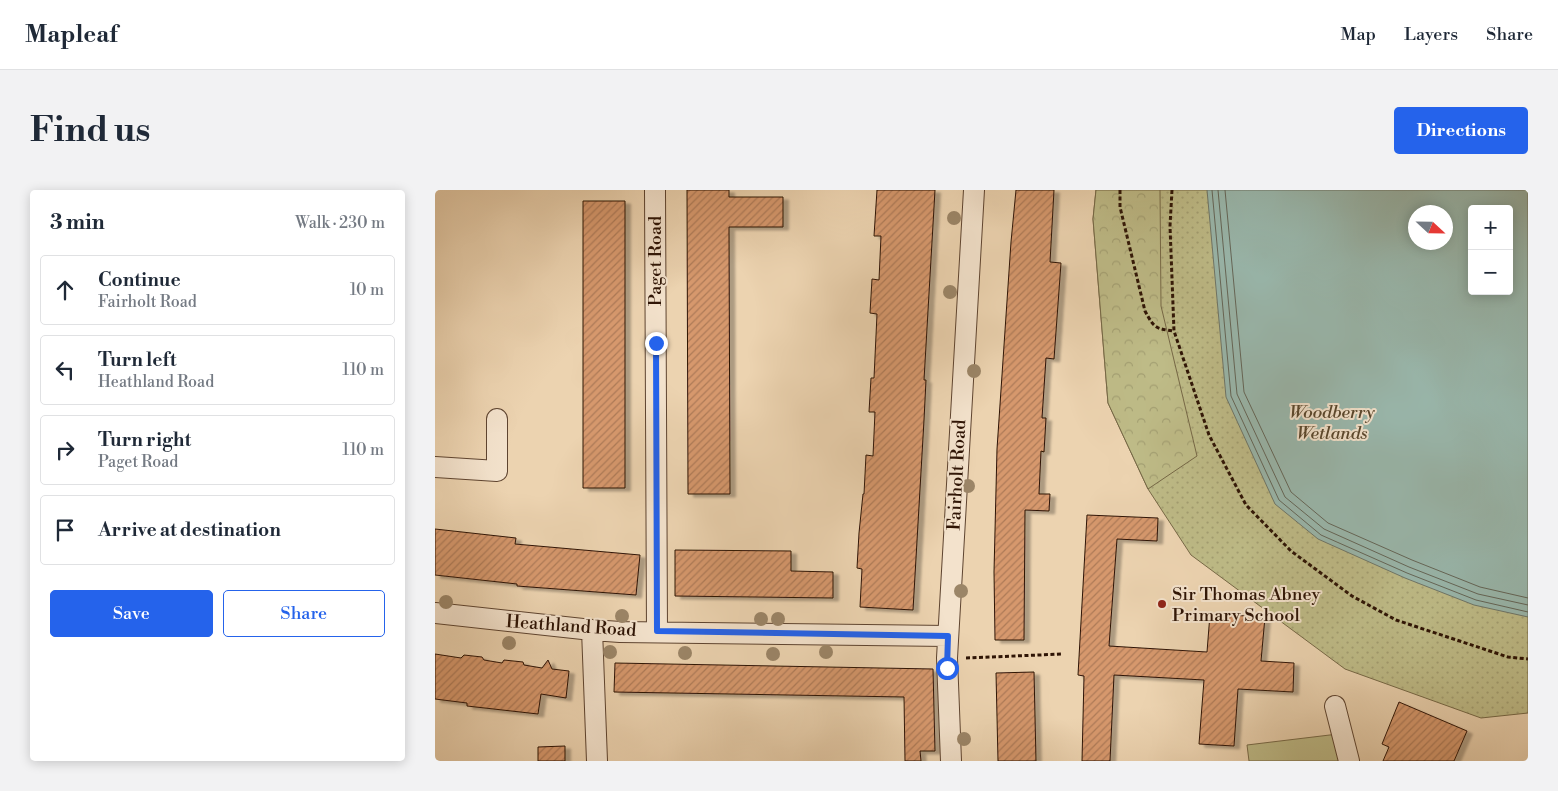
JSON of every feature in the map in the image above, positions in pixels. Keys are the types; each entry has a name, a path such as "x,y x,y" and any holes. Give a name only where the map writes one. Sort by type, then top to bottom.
{"street":[{"name":"Paget Road","path":"655,190 657,631"},
{"name":"Fairholt Road","path":"951,761 947,658 974,190"},
{"path":"435,468 497,470 497,419"},
{"name":"Heathland Road","path":"435,613 592,630 948,636"},
{"path":"592,630 597,761"},
{"path":"1335,706 1349,761"}],"path":[{"path":"1120,190 1120,207 1145,311 1153,325 1158,329 1174,331"},
{"path":"1172,190 1170,226 1174,331 1209,435 1246,505 1291,551 1353,596 1396,620 1507,657 1528,659"},
{"path":"947,658 1063,654"}],"green space":[{"name":"Woodberry Wetlands","path":"1096,190 1528,190 1528,713 1481,718 1345,669 1191,555 1148,489 1108,403 1093,219"},
{"path":"1096,190 1160,190 1161,306 1197,456 1148,489 1108,403 1093,219"},
{"path":"1338,734 1342,761 1249,761 1247,745"}],"water":[{"path":"1207,190 1528,190 1528,617 1474,605 1405,578 1318,539 1275,504 1226,397"}],"building":[{"path":"687,190 729,190 729,197 783,197 783,227 729,227 730,494 688,494"},
{"path":"877,190 935,190 913,610 860,607 862,569 857,568 859,533 866,455 873,456 875,412 869,412 871,378 874,378 877,314 870,313 872,279 879,280 881,236 874,236"},
{"path":"1016,190 1054,190 1050,262 1061,263 1054,359 1046,358 1042,418 1046,418 1044,452 1041,451 1039,494 1050,494 1049,511 1025,510 1024,640 995,640 994,572 997,449"},
{"path":"583,201 625,201 625,488 583,488"},
{"path":"1087,515 1158,518 1157,541 1117,539 1109,646 1207,652 1210,614 1265,617 1261,661 1294,663 1293,692 1238,689 1234,746 1199,744 1204,680 1114,675 1110,761 1082,761 1084,676 1078,675"},
{"path":"435,529 516,538 515,544 640,555 636,595 517,586 517,584 435,575"},
{"path":"675,550 791,551 791,571 833,572 833,598 675,596"},
{"path":"435,654 461,658 464,655 482,657 484,660 502,663 504,660 523,662 524,665 542,668 548,660 552,669 569,671 566,698 541,694 538,714 467,706 467,703 435,699"},
{"path":"615,663 933,669 935,751 920,751 921,761 905,761 904,697 614,692"},
{"path":"1034,672 1036,761 998,761 996,673"},
{"path":"1399,702 1467,731 1454,761 1383,761 1389,747 1382,744"},
{"path":"565,746 565,761 538,761 538,747"}],"place":[{"name":"Sir Thomas Abney Primary School","path":"1162,604"}],"route":[{"path":"656,343 657,631 948,636 947,668"}]}
